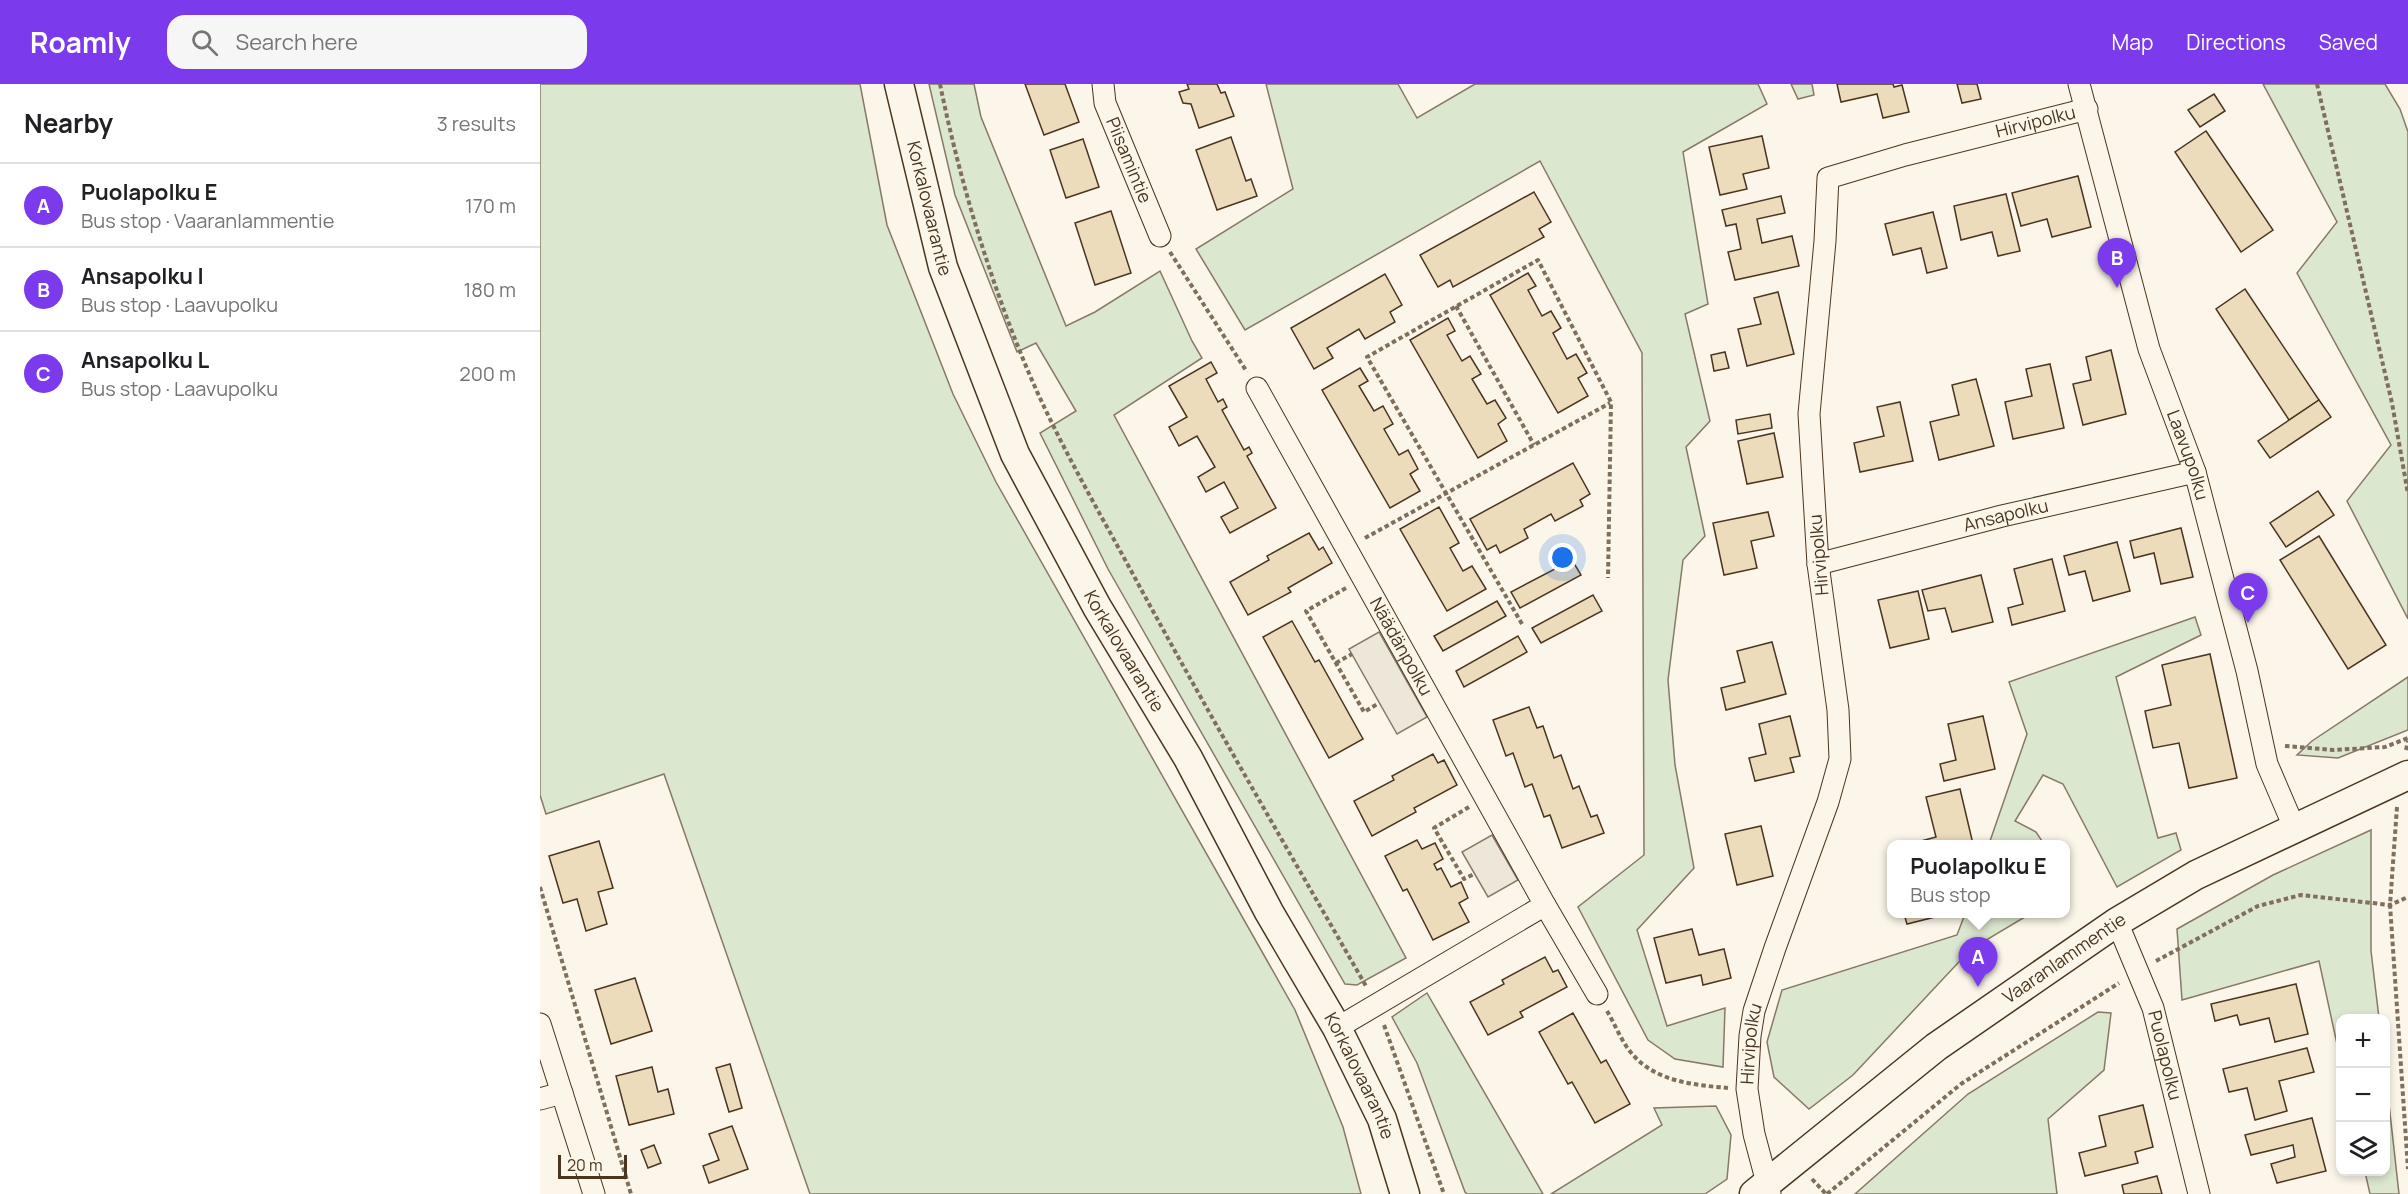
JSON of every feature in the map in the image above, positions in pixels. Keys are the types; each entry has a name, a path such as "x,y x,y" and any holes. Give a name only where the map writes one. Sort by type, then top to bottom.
{"street":[{"name":"Korkalovaarantie","path":"899,84 943,267 1015,454 1097,607 1188,758 1269,912 1337,1028 1382,1119 1405,1194"},
{"name":"Piisamintie","path":"1103,84 1105,103 1160,236"},
{"name":"Laavupolku","path":"2079,84 2149,349 2195,472 2247,670 2267,764 2294,827"},
{"name":"Hirvipolku","path":"1764,1190 1747,1089 1754,1011 1828,802 1840,759 1838,710 1818,564 1809,414 1825,241 1828,177 2087,109"},
{"name":"Näädänpolku","path":"1257,388 1597,994"},
{"name":"Ansapolku","path":"1818,564 2002,516 2195,472"},
{"name":"Vaaranlammentie","path":"1764,1190 1936,1047 2117,922 2196,876 2294,827 2404,777"},
{"path":"1337,1028 1545,904"},
{"name":"Puolapolku","path":"2117,922 2153,1008 2199,1194"},
{"path":"540,1024 594,1194"},
{"path":"540,1099 562,1093"}],"path":[{"path":"940,84 950,131 984,250 1023,359 1069,457 1185,670 1376,1004 1444,1194"},
{"path":"2317,84 2392,403 2408,494"},
{"path":"1160,236 1257,388"},
{"path":"1521,624 1367,357 1538,260 1611,402 1608,578"},
{"path":"1456,306 1533,444"},
{"path":"1346,549 1611,402"},
{"path":"1362,578 1306,611 1364,712 1380,703"},
{"path":"1336,663 1352,654"},
{"path":"2263,745 2334,750 2385,747 2408,738"},
{"path":"2404,777 2391,905 2408,1169"},
{"path":"1474,874 1464,879 1434,828 1485,798"},
{"path":"540,886 631,1194"},
{"path":"1827,1194 1961,1084 2139,970 2258,906 2301,895 2391,905 2408,897"},
{"path":"1597,994 1633,1055 1656,1072 1689,1084 1747,1089"}],"green space":[{"path":"540,84 860,84 887,225 953,394 996,482 1295,1010 1343,1127 1361,1194 810,1194 664,774 546,814 540,795"},
{"path":"929,84 974,84 981,117 1066,326 1095,312 1160,271 1202,358 1114,415 1406,958 1357,985 1345,984 1108,569 1040,433 1076,411 1036,343 1017,352 955,195"},
{"path":"1266,84 1398,84 1417,118 1475,84 1758,84 1767,104 1683,152 1708,304 1685,314 1710,421 1686,447 1705,536 1683,560 1668,680 1675,765 1694,868 1637,930 1667,1026 1725,1008 1723,1067 1675,1059 1648,1040 1578,907 1644,855 1642,353 1540,161 1245,330 1196,249 1293,189"},
{"path":"1791,84 1812,84 1814,95 1798,99"},
{"path":"2263,84 2385,84 2400,109 2408,132 2408,619 2347,501 2391,445 2297,273 2337,222"},
{"path":"2195,617 2201,635 2116,677 2158,838 2176,833 2181,850 2117,887 2063,784 2043,775 2015,821 2036,832 2041,840 1990,840 2027,734 2009,682"},
{"path":"2408,677 2408,730 2338,758 2297,755 2312,741"},
{"path":"2371,830 2371,951 2379,1014 2336,1014 2336,1040 2319,961 2182,1000 2177,929 2273,875"},
{"path":"1963,918 2023,918 1971,949 1853,1075 1809,1109 1774,1077 1767,1042 1782,990 1957,935"},
{"path":"1427,993 1543,1194 1467,1194 1465,1192 1417,1063 1392,1017"},
{"path":"2098,1012 2111,1013 2104,1070 2048,1119 2057,1194 1855,1194 1968,1094"},
{"path":"1716,1106 1731,1135 1727,1179 1705,1194 1551,1194 1662,1125 1654,1108"},
{"path":"2390,1113 2399,1194 2370,1194 2366,1176 2390,1176"}],"shaded area":[{"path":"1379,632 1427,717 1397,734 1349,649"},
{"path":"1492,835 1518,880 1488,897 1462,852"}],"building":[{"path":"1025,84 1065,84 1079,122 1044,135"},
{"path":"1187,84 1217,84 1221,93 1225,92 1234,116 1199,128 1191,104 1183,103 1179,92 1189,89"},
{"path":"1837,84 1893,84 1894,87 1902,85 1909,112 1883,118 1877,94 1841,102"},
{"path":"1957,84 1977,84 1981,99 1962,103"},
{"path":"2214,94 2225,111 2200,127 2188,110"},
{"path":"2206,131 2273,230 2241,252 2175,152"},
{"path":"1762,136 1769,168 1743,174 1747,189 1720,195 1709,147"},
{"path":"1231,137 1246,181 1251,179 1257,196 1217,210 1196,150"},
{"path":"1083,139 1099,187 1066,198 1050,150"},
{"path":"2078,176 2091,227 2052,237 2047,219 2021,226 2012,193"},
{"path":"1534,192 1551,222 1539,229 1544,237 1453,287 1450,280 1438,287 1420,255"},
{"path":"2006,194 2020,251 1998,256 1992,232 1961,240 1954,206"},
{"path":"1781,196 1785,213 1757,219 1762,243 1792,236 1799,266 1735,280 1728,252 1741,249 1736,224 1726,226 1722,210"},
{"path":"1111,211 1131,273 1095,285 1075,223"},
{"path":"1933,212 1947,268 1927,273 1921,248 1893,255 1885,224"},
{"path":"1528,273 1536,286 1528,290 1542,316 1551,311 1561,328 1553,333 1567,359 1576,354 1587,373 1578,378 1588,396 1558,413 1490,295"},
{"path":"1385,274 1402,305 1390,312 1395,322 1365,339 1359,329 1327,348 1333,358 1314,369 1291,328"},
{"path":"2245,289 2319,400 2289,420 2216,309"},
{"path":"1778,292 1794,354 1747,366 1738,329 1761,324 1754,298"},
{"path":"1448,318 1455,331 1447,335 1462,361 1470,356 1481,374 1472,379 1487,404 1495,400 1506,418 1498,424 1507,441 1478,458 1410,340"},
{"path":"2111,350 2126,414 2083,425 2073,384 2091,380 2086,357"},
{"path":"1725,352 1729,368 1714,371 1711,355"},
{"path":"1211,362 1217,373 1206,379 1218,402 1223,399 1227,407 1222,410 1244,450 1249,447 1252,453 1247,456 1276,508 1230,533 1221,517 1238,508 1224,482 1206,492 1198,477 1215,467 1197,436 1179,446 1169,427 1187,417 1169,386"},
{"path":"2050,364 2064,428 2013,439 2005,402 2032,396 2026,369"},
{"path":"1360,368 1368,381 1359,386 1374,411 1383,406 1393,424 1384,429 1399,455 1408,450 1418,469 1410,474 1420,491 1390,508 1322,390"},
{"path":"1976,379 1994,446 1939,460 1930,422 1959,415 1952,385"},
{"path":"2319,400 2331,417 2270,458 2258,441"},
{"path":"1900,402 1913,461 1860,472 1854,443 1884,436 1877,407"},
{"path":"1770,414 1772,428 1738,434 1736,420"},
{"path":"1774,433 1783,477 1747,484 1738,441"},
{"path":"1573,463 1590,494 1580,500 1583,506 1555,521 1551,514 1524,529 1528,538 1500,553 1496,545 1487,550 1470,519"},
{"path":"2318,491 2334,515 2286,547 2270,523"},
{"path":"1439,507 1459,543 1450,548 1463,571 1472,566 1486,589 1447,611 1400,529"},
{"path":"1768,512 1774,536 1751,541 1757,568 1724,575 1713,523"},
{"path":"2181,528 2193,577 2161,584 2154,553 2134,558 2130,541"},
{"path":"1309,533 1319,550 1323,547 1332,563 1288,588 1291,592 1248,615 1230,582 1269,560 1267,556"},
{"path":"2319,536 2386,645 2348,669 2280,560"},
{"path":"2117,542 2130,591 2093,601 2085,571 2069,575 2064,556"},
{"path":"2052,559 2065,611 2012,625 2008,608 2023,604 2014,569"},
{"path":"1572,560 1581,575 1520,608 1511,592"},
{"path":"1981,575 1993,622 1952,632 1945,608 1928,611 1922,590"},
{"path":"1918,591 1929,639 1890,648 1878,600"},
{"path":"1593,595 1602,611 1541,643 1532,628"},
{"path":"1497,601 1506,616 1443,651 1434,636"},
{"path":"1292,621 1315,662 1319,660 1363,739 1329,758 1263,637"},
{"path":"1518,636 1527,652 1464,687 1456,671"},
{"path":"1772,642 1786,694 1726,710 1721,688 1745,682 1737,651"},
{"path":"2210,654 2237,778 2189,788 2179,743 2153,748 2145,711 2171,705 2162,665"},
{"path":"1529,707 1537,728 1543,726 1554,758 1561,755 1573,789 1579,786 1591,817 1597,815 1604,833 1562,848 1550,815 1544,817 1532,784 1525,787 1513,753 1506,756 1493,720"},
{"path":"1790,716 1800,756 1790,758 1794,772 1755,781 1749,758 1766,754 1759,724"},
{"path":"1983,716 1995,769 1944,781 1940,764 1956,760 1948,724"},
{"path":"1433,754 1438,763 1444,760 1457,785 1414,808 1416,812 1372,836 1354,801 1394,780 1392,776"},
{"path":"1960,789 1972,840 1925,840 1936,837 1926,797"},
{"path":"1761,826 1773,876 1737,885 1725,834"},
{"path":"1417,840 1422,849 1435,843 1443,859 1434,864 1437,870 1441,868 1451,887 1461,882 1468,898 1459,903 1469,922 1433,940 1407,889 1403,891 1385,856"},
{"path":"599,841 613,888 598,892 607,924 586,931 577,899 563,903 549,856"},
{"path":"1905,918 1931,918 1907,924"},
{"path":"1692,929 1699,955 1724,949 1731,978 1703,985 1701,975 1666,983 1654,938"},
{"path":"1545,957 1553,972 1558,970 1567,987 1520,1012 1523,1017 1488,1035 1470,1002 1504,984 1502,980"},
{"path":"635,978 652,1031 611,1044 595,990"},
{"path":"2296,984 2308,1034 2275,1042 2269,1018 2240,1025 2237,1015 2215,1021 2211,1004"},
{"path":"1573,1013 1601,1063 1606,1060 1630,1104 1595,1123 1572,1082 1568,1084 1539,1032"},
{"path":"2307,1048 2314,1072 2279,1081 2287,1111 2255,1120 2247,1088 2229,1092 2223,1069"},
{"path":"730,1064 742,1108 729,1112 716,1068"},
{"path":"652,1067 658,1092 668,1089 674,1114 629,1125 616,1076"},
{"path":"2143,1105 2153,1147 2135,1152 2138,1163 2085,1176 2079,1153 2106,1146 2099,1116"},
{"path":"2312,1118 2326,1171 2277,1183 2271,1164 2295,1157 2293,1145 2251,1155 2245,1135"},
{"path":"732,1126 748,1169 709,1183 703,1166 719,1160 709,1134"},
{"path":"654,1145 661,1163 648,1168 641,1150"},
{"path":"2157,1176 2162,1194 2124,1194 2122,1185"}],"place":[{"name":"Ansapolku I","path":"2117,288"},
{"name":"Ansapolku L","path":"2248,623"},
{"name":"Puolapolku E","path":"1978,987"}]}
